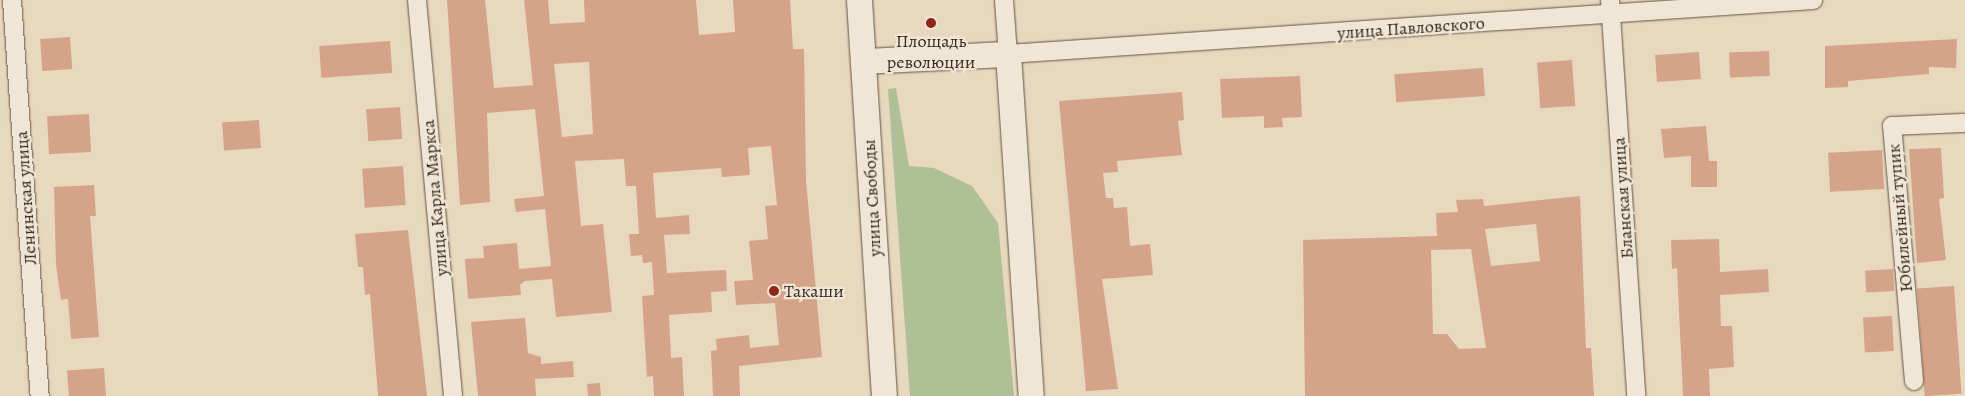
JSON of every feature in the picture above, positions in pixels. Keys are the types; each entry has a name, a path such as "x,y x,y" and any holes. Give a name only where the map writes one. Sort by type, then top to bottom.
{"main road":[{"name":"улица Свободы","path":"859,0 884,396"},
{"path":"864,61 1008,54 1031,396"}],"street":[{"name":"Ленинская улица","path":"12,0 40,396"},
{"name":"улица Карла Маркса","path":"417,0 453,396"},
{"path":"1004,0 1008,54"},
{"name":"улица Павловского","path":"1008,54 1611,7 1813,0"},
{"name":"Бланская улица","path":"1611,7 1636,396"},
{"name":"Юбилейный тупик","path":"1914,381 1892,126 1965,123"}],"green space":[{"path":"896,88 909,166 934,168 972,186 998,223 1014,396 910,396 888,89"}],"building":[{"path":"447,0 485,0 494,88 533,85 524,0 548,0 550,24 585,22 584,0 696,0 699,35 735,32 733,0 790,0 793,49 804,49 806,180 822,357 739,366 740,396 713,396 711,351 717,350 716,339 749,335 750,348 779,345 775,303 736,305 734,281 753,280 749,241 768,239 765,206 777,205 771,146 748,148 750,175 722,177 721,168 653,173 656,218 689,215 690,234 664,235 667,273 726,270 727,291 711,292 712,312 669,315 671,358 682,357 684,396 654,396 653,376 647,377 642,296 654,295 652,262 643,263 642,255 631,256 629,234 639,234 636,186 626,186 624,159 575,161 581,226 603,224 612,312 556,317 552,279 525,281 520,285 521,295 468,299 465,259 484,258 483,246 517,243 519,269 551,266 545,209 516,212 514,199 544,196 535,109 487,113 490,202 460,205","holes":["589,62 593,134 562,137 554,64"]},
{"path":"70,37 72,69 42,71 40,39"},
{"path":"1957,39 1956,68 1929,67 1929,74 1848,81 1848,87 1825,88 1825,46"},
{"path":"390,41 392,73 321,78 319,46"},
{"path":"1769,51 1770,76 1730,77 1729,52"},
{"path":"1699,52 1701,79 1657,82 1655,55"},
{"path":"1572,60 1575,106 1540,108 1537,62"},
{"path":"1483,68 1485,96 1396,102 1394,74"},
{"path":"1300,76 1302,117 1282,118 1283,127 1264,128 1264,116 1222,118 1220,79"},
{"path":"1182,92 1184,120 1178,121 1182,155 1117,161 1118,172 1103,173 1106,198 1113,198 1114,208 1127,207 1130,246 1150,244 1153,275 1102,279 1118,389 1086,391 1059,101"},
{"path":"400,107 402,139 368,141 366,109"},
{"path":"89,114 91,152 49,154 47,116"},
{"path":"259,120 261,148 224,151 222,123"},
{"path":"1706,126 1709,161 1717,161 1717,187 1691,187 1691,156 1664,158 1661,129"},
{"path":"1941,148 1944,198 1939,199 1946,260 1917,263 1909,149"},
{"path":"1882,150 1884,189 1830,192 1828,153"},
{"path":"403,166 406,205 365,208 362,169"},
{"path":"94,185 96,216 90,216 99,337 71,339 68,299 61,300 56,265 54,187"},
{"path":"1580,196 1586,348 1591,348 1594,396 1305,396 1303,240 1437,236 1436,213 1458,212 1456,200 1483,199 1484,206","holes":["1536,224 1540,261 1491,266 1485,229","1471,249 1486,348 1459,349 1447,334 1433,334 1431,250"]},
{"path":"408,230 427,396 378,396 370,294 365,295 363,267 358,267 355,234"},
{"path":"1719,239 1720,272 1768,269 1769,292 1720,295 1721,326 1732,326 1734,367 1709,369 1710,396 1683,396 1677,268 1672,269 1671,240"},
{"path":"1893,269 1894,291 1866,292 1865,270"},
{"path":"1954,286 1962,394 1925,396 1917,289"},
{"path":"1892,316 1894,351 1865,352 1863,318"},
{"path":"525,318 528,353 541,357 541,364 573,361 574,377 535,379 536,396 478,396 471,322"},
{"path":"104,368 106,396 69,396 67,371"},
{"path":"600,383 601,396 588,396 587,384"}],"place":[{"name":"Площадь революции","path":"931,23"},
{"name":"Такаши","path":"774,291"}]}
